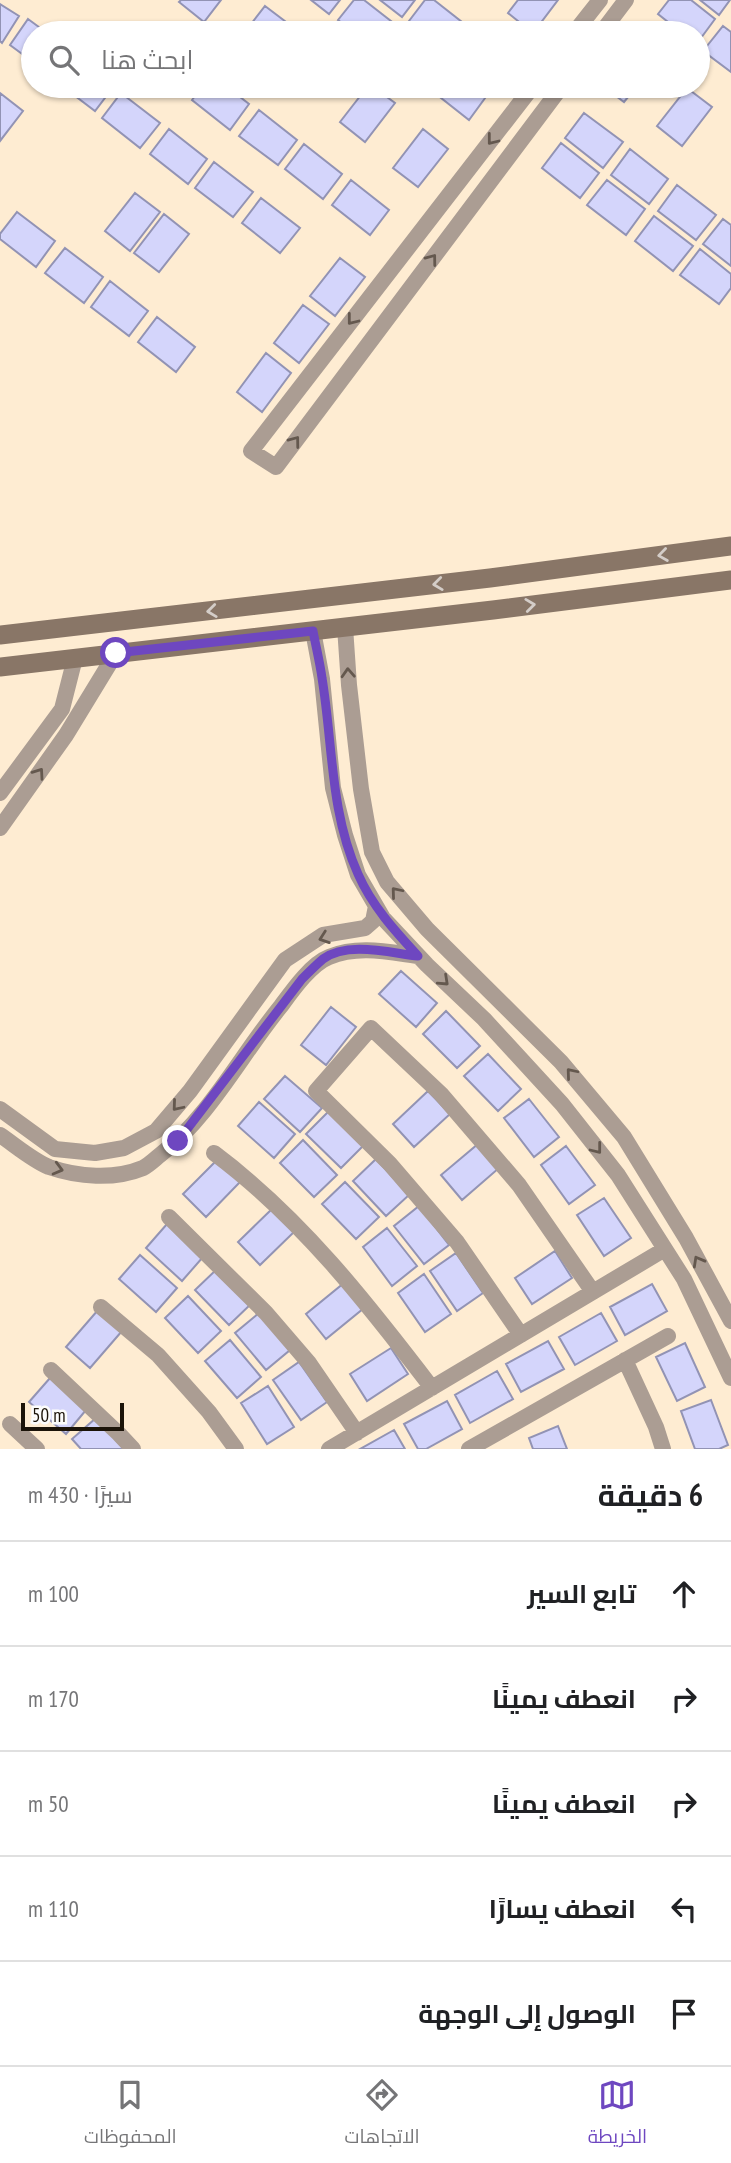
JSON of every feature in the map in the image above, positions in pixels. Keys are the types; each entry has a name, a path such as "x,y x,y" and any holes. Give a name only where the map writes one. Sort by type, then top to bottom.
{"main road":[{"path":"0,635 490,578 731,546"},
{"path":"0,667 731,580"}],"street":[{"path":"583,21 600,0"},
{"path":"610,21 626,0"},
{"path":"524,98 251,451 276,467 553,98"},
{"path":"345,627 361,789 372,852 387,882 427,929 561,1062 624,1138 686,1238 731,1321"},
{"path":"313,631 322,679 333,788 358,874 383,918 418,956 484,1019 562,1104 618,1175 684,1279 731,1378"},
{"path":"0,828 66,735 116,653"},
{"path":"0,793 62,709 75,658"},
{"path":"0,1109 55,1149 95,1153 124,1148 156,1131 190,1091 285,960 323,935 365,928 373,921 376,905"},
{"path":"0,1135 47,1166 82,1175 113,1175 145,1167 178,1141 302,979 326,957 349,950 418,956"},
{"path":"521,1335 457,1242 390,1164 316,1091 371,1028 441,1094 519,1185 593,1292"},
{"path":"215,1153 247,1178 328,1257 432,1388"},
{"path":"169,1217 283,1333 309,1363 357,1433"},
{"path":"330,1449 665,1249"},
{"path":"102,1307 158,1355 209,1412 236,1449"},
{"path":"468,1449 668,1336"},
{"path":"625,1360 656,1427 663,1449"},
{"path":"51,1370 132,1449"},
{"path":"10,1424 37,1449"}],"building":[{"path":"181,0 221,0 205,21 179,2"},
{"path":"311,0 340,0 329,14"},
{"path":"354,0 364,0 391,21 339,21"},
{"path":"380,0 415,0 402,17"},
{"path":"425,0 434,0 461,21 409,21"},
{"path":"518,0 558,0 542,21 518,21 508,13"},
{"path":"669,0 691,0 715,19 710,26 710,21 667,21 658,14"},
{"path":"700,0 730,0 719,15"},
{"path":"0,4 19,16 2,43 0,41"},
{"path":"265,6 285,21 253,21"},
{"path":"723,26 731,32 731,72 710,56 710,42"},
{"path":"21,29 21,53 10,45"},
{"path":"0,93 23,111 0,141"},
{"path":"78,98 105,98 95,111"},
{"path":"117,98 128,98 160,123 140,148 102,118"},
{"path":"241,98 249,104 230,130 192,100"},
{"path":"359,98 388,98 395,103 365,142 340,122"},
{"path":"441,98 485,98 469,120"},
{"path":"679,98 700,98 712,107 682,146 657,126"},
{"path":"259,110 297,140 278,165 239,136"},
{"path":"584,113 623,142 603,168 565,138"},
{"path":"169,129 207,159 188,184 150,154"},
{"path":"423,129 448,149 418,187 393,168"},
{"path":"561,143 599,173 580,198 542,168"},
{"path":"304,144 342,174 323,199 285,169"},
{"path":"630,149 668,179 649,204 611,175"},
{"path":"214,162 253,192 233,217 195,188"},
{"path":"351,180 389,210 370,235 332,205"},
{"path":"607,180 645,209 626,235 587,205"},
{"path":"677,185 716,215 696,240 658,211"},
{"path":"135,193 160,212 130,251 105,231"},
{"path":"261,198 300,228 280,253 242,223"},
{"path":"17,212 55,241 36,267 0,239 0,234"},
{"path":"164,214 189,234 159,272 134,253"},
{"path":"654,216 693,246 673,271 635,241"},
{"path":"723,219 731,225 731,266 703,244"},
{"path":"65,248 103,277 84,303 45,273"},
{"path":"700,249 731,274 731,288 719,304 680,275"},
{"path":"340,258 365,277 335,316 310,296"},
{"path":"110,281 148,311 129,336 91,307"},
{"path":"303,305 329,324 299,363 274,343"},
{"path":"157,317 195,347 176,372 138,342"},
{"path":"266,353 291,373 262,412 237,392"},
{"path":"401,971 437,1003 416,1027 379,994"},
{"path":"331,1007 356,1027 326,1065 301,1045"},
{"path":"446,1011 480,1046 457,1068 423,1034"},
{"path":"488,1054 521,1089 498,1111 464,1076"},
{"path":"285,1076 322,1108 300,1132 264,1099"},
{"path":"428,1091 450,1114 414,1147 393,1124"},
{"path":"529,1099 559,1137 534,1157 504,1118"},
{"path":"259,1102 295,1134 274,1158 238,1126"},
{"path":"329,1111 363,1146 341,1168 306,1134"},
{"path":"303,1140 337,1175 314,1197 280,1163"},
{"path":"478,1144 499,1168 462,1200 441,1175"},
{"path":"566,1146 595,1185 569,1204 541,1165"},
{"path":"376,1159 409,1195 386,1216 353,1181"},
{"path":"217,1160 240,1182 206,1217 183,1194"},
{"path":"345,1182 379,1217 356,1239 322,1204"},
{"path":"604,1198 631,1238 604,1256 577,1215"},
{"path":"419,1206 449,1245 424,1264 394,1226"},
{"path":"273,1208 295,1231 260,1265 238,1242"},
{"path":"167,1224 203,1257 182,1281 146,1248"},
{"path":"387,1228 417,1266 392,1286 363,1247"},
{"path":"555,1251 572,1278 532,1304 515,1278"},
{"path":"456,1253 483,1293 457,1311 430,1271"},
{"path":"140,1255 177,1288 156,1312 119,1279"},
{"path":"218,1268 252,1303 229,1325 195,1290"},
{"path":"424,1274 451,1314 425,1332 398,1293"},
{"path":"344,1283 364,1308 326,1339 306,1314"},
{"path":"652,1284 667,1311 625,1335 610,1307"},
{"path":"188,1296 221,1331 198,1353 165,1318"},
{"path":"98,1310 122,1331 90,1368 66,1347"},
{"path":"259,1313 290,1350 266,1370 235,1333"},
{"path":"601,1313 617,1341 575,1365 559,1337"},
{"path":"230,1340 261,1377 237,1398 205,1361"},
{"path":"548,1341 564,1369 521,1392 506,1364"},
{"path":"685,1343 705,1387 677,1401 656,1357"},
{"path":"391,1348 408,1374 367,1401 350,1374"},
{"path":"299,1362 327,1402 301,1420 273,1380"},
{"path":"497,1371 513,1399 470,1423 455,1395"},
{"path":"50,1378 86,1410 66,1434 29,1402"},
{"path":"268,1386 294,1427 267,1444 241,1403"},
{"path":"711,1400 728,1445 719,1449 695,1449 681,1411"},
{"path":"447,1401 462,1429 426,1449 418,1449 404,1424"},
{"path":"96,1418 124,1449 81,1449 72,1439"},
{"path":"558,1426 567,1449 533,1449 529,1438"},
{"path":"394,1430 405,1449 360,1449"}],"route":[{"path":"116,653 313,631 322,679 333,788 345,835 358,874 383,918 418,956 349,950 326,957 302,979 273,1015 178,1141"}]}
